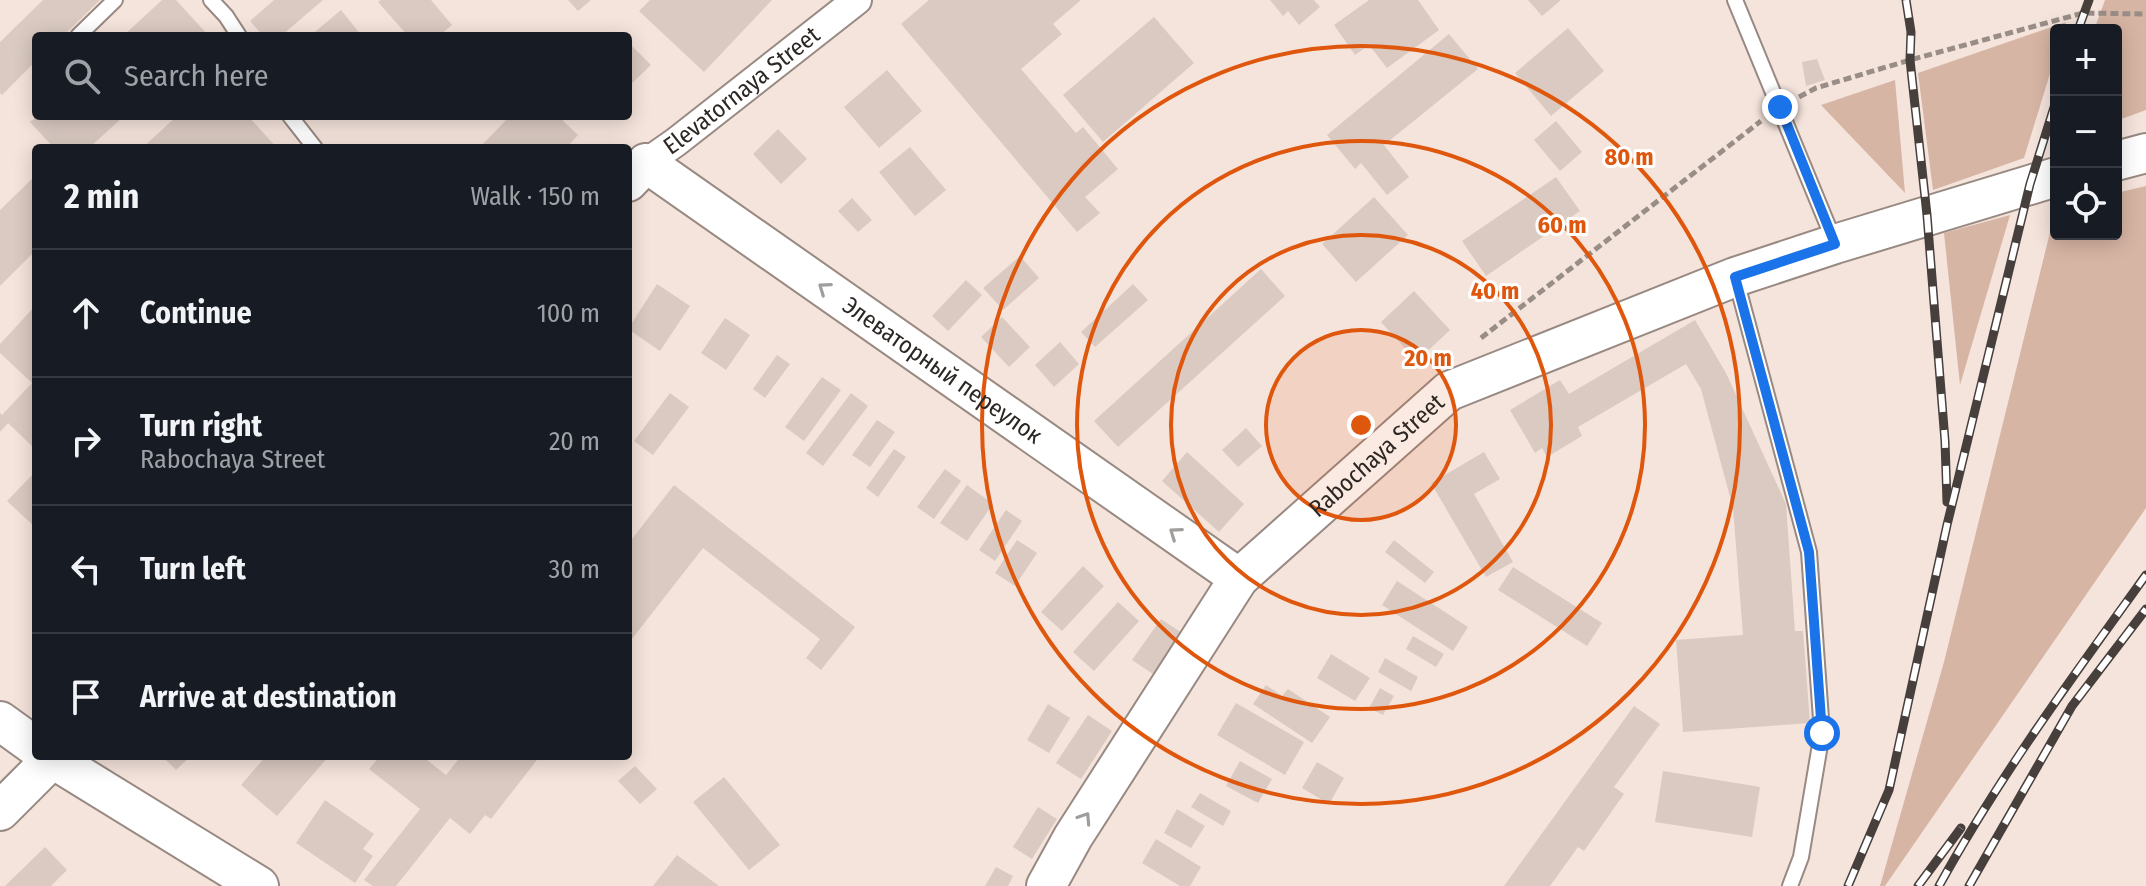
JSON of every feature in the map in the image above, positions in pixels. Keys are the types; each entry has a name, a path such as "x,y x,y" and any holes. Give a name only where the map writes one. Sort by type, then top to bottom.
{"street":[{"name":"Elevatornaya Street","path":"637,172 857,0"},
{"path":"2122,159 2146,153"},
{"name":"Элеваторный переулок","path":"637,172 1239,578"},
{"name":"Rabochaya Street","path":"1046,886 1073,837 1239,578 1449,391 1735,277 2050,179"},
{"path":"0,721 32,743"},
{"path":"0,811 43,760"},
{"path":"58,760 259,886"}],"lane":[{"path":"82,32 115,0"},
{"path":"211,0 236,32"},
{"path":"1735,0 1835,244"},
{"path":"293,120 312,144"},
{"path":"1735,277 1809,552 1822,733 1801,857 1790,886"}],"path":[{"path":"1480,339 1780,107 1816,88 2083,13 2146,14"}],"shaded area":[{"path":"2105,0 2146,0 2146,110 2122,119 2122,24 2096,24"},
{"path":"2050,28 2050,74 2024,158 1933,190 1918,73"},
{"path":"1895,80 1905,193 1821,105"},
{"path":"2146,186 2146,508 1885,886 1880,886 1944,662 2050,232 2050,240 2122,240 2122,192"},
{"path":"2010,215 1960,385 1944,233"}],"building":[{"path":"43,0 100,0 67,32 32,32 32,65 2,95 0,42"},
{"path":"162,0 176,0 205,32 127,32"},
{"path":"274,0 323,0 286,32 260,32 250,21"},
{"path":"431,0 452,25 444,32 404,32 378,2"},
{"path":"568,0 591,0 578,11"},
{"path":"650,0 772,0 704,72 639,11"},
{"path":"929,0 1081,0 1053,24 1062,34 1021,69 1076,133 1083,127 1118,169 1085,197 1100,213 1077,232 901,24"},
{"path":"1270,0 1314,0 1320,7 1299,25 1288,11 1283,16"},
{"path":"1369,0 1418,0 1439,30 1387,68 1369,45 1355,55 1334,25"},
{"path":"1528,0 1561,0 1542,16"},
{"path":"341,10 359,32 315,32"},
{"path":"1154,17 1194,63 1103,142 1063,95"},
{"path":"1568,28 1604,71 1551,116 1515,73"},
{"path":"1449,34 1478,69 1384,145 1409,177 1387,195 1361,163 1355,169 1327,135"},
{"path":"632,46 651,65 632,83"},
{"path":"1817,59 1825,80 1806,86 1802,62"},
{"path":"887,70 922,111 879,148 844,107"},
{"path":"120,120 93,144 50,144 30,122"},
{"path":"173,120 252,120 273,144 146,144"},
{"path":"506,120 562,120 578,135 570,144 483,144"},
{"path":"1556,121 1582,152 1560,171 1534,140"},
{"path":"778,129 807,159 781,184 753,154"},
{"path":"910,147 946,190 915,216 879,172"},
{"path":"1556,177 1580,211 1486,276 1462,241"},
{"path":"32,179 32,254 0,286 0,210"},
{"path":"1374,197 1408,235 1356,282 1322,244"},
{"path":"852,198 872,220 858,232 838,211"},
{"path":"1020,256 1039,278 1003,310 983,288"},
{"path":"1261,269 1285,296 1118,447 1094,421"},
{"path":"966,280 982,295 948,331 932,316"},
{"path":"657,284 690,306 660,351 632,332 632,323"},
{"path":"1133,284 1148,300 1095,347 1081,332"},
{"path":"1414,291 1450,330 1417,361 1381,322"},
{"path":"32,309 32,383 0,353 0,344"},
{"path":"1002,317 1030,347 1009,367 981,337"},
{"path":"725,318 750,335 726,370 701,353"},
{"path":"1695,320 1726,373 1786,504 1795,631 1803,631 1810,723 1683,732 1676,640 1743,635 1733,508 1701,389 1686,364 1578,427 1582,436 1547,457 1542,448 1535,453 1510,410 1560,380 1569,394"},
{"path":"1060,342 1079,364 1054,387 1035,365"},
{"path":"777,355 790,364 765,398 753,389"},
{"path":"822,377 841,390 804,441 785,427"},
{"path":"32,383 32,446 8,423 0,432 0,413 2,415"},
{"path":"670,393 689,407 653,455 634,441"},
{"path":"851,393 868,406 823,466 806,453"},
{"path":"877,420 895,432 870,467 852,455"},
{"path":"1246,428 1262,446 1238,467 1222,450"},
{"path":"894,449 906,457 878,497 866,488"},
{"path":"1187,452 1244,504 1219,532 1162,481"},
{"path":"1484,452 1500,479 1474,494 1513,562 1486,577 1431,483"},
{"path":"945,469 961,481 934,519 917,507"},
{"path":"32,475 32,524 7,501"},
{"path":"674,485 855,627 821,670 806,658 820,639 703,548 632,639 632,539"},
{"path":"967,485 993,504 967,541 940,523"},
{"path":"1006,510 1022,521 995,561 979,550"},
{"path":"1017,540 1037,553 1015,586 995,573"},
{"path":"1394,540 1434,572 1425,583 1385,552"},
{"path":"1083,566 1104,586 1062,631 1041,612"},
{"path":"1513,567 1602,623 1587,646 1498,590"},
{"path":"1397,581 1468,627 1453,651 1382,605"},
{"path":"1118,602 1139,621 1094,671 1073,652"},
{"path":"1161,619 1185,635 1156,676 1132,660"},
{"path":"1413,636 1444,654 1436,667 1406,649"},
{"path":"1331,654 1370,678 1355,701 1317,678"},
{"path":"1385,658 1418,677 1411,691 1378,672"},
{"path":"1266,685 1282,696 1288,689 1330,717 1312,743 1253,704"},
{"path":"1380,688 1394,696 1383,715 1369,708"},
{"path":"1236,703 1304,742 1285,775 1217,735"},
{"path":"1048,704 1070,718 1049,753 1027,740"},
{"path":"1634,706 1660,724 1614,787 1624,794 1584,851 1578,847 1550,886 1504,886"},
{"path":"1088,715 1112,731 1081,779 1056,763"},
{"path":"166,760 187,760 176,770"},
{"path":"263,760 326,760 277,816 241,785"},
{"path":"377,760 427,760 446,775 458,760 537,760 491,819 485,815 470,834 450,818 396,886 373,886 364,880 420,809 369,769"},
{"path":"1240,761 1272,779 1258,803 1226,786"},
{"path":"1317,762 1344,778 1329,804 1302,788"},
{"path":"635,766 657,789 640,804 618,781"},
{"path":"1663,771 1760,787 1752,837 1655,822"},
{"path":"724,777 780,845 749,870 693,802"},
{"path":"1200,793 1231,811 1223,826 1191,807"},
{"path":"325,800 374,834 363,849 373,856 355,883 296,843"},
{"path":"1038,807 1057,819 1032,859 1013,847"},
{"path":"1177,809 1205,826 1191,848 1164,833"},
{"path":"1156,839 1201,867 1190,886 1180,886 1142,863"},
{"path":"45,847 67,870 51,886 5,886"},
{"path":"677,855 719,886 653,886"},
{"path":"996,867 1013,876 1008,886 985,886"}],"railway":[{"path":"1906,0 1927,215 1947,502"},
{"path":"2080,24 2089,0"},
{"path":"1848,886 1889,790 1947,525 2030,184 2050,120"},
{"path":"1939,886 2012,766 2146,575"},
{"path":"1969,886 2072,706 2146,609"},
{"path":"1918,886 1961,828"}],"route":[{"path":"1780,107 1835,244 1735,277 1809,552 1822,733"}]}
